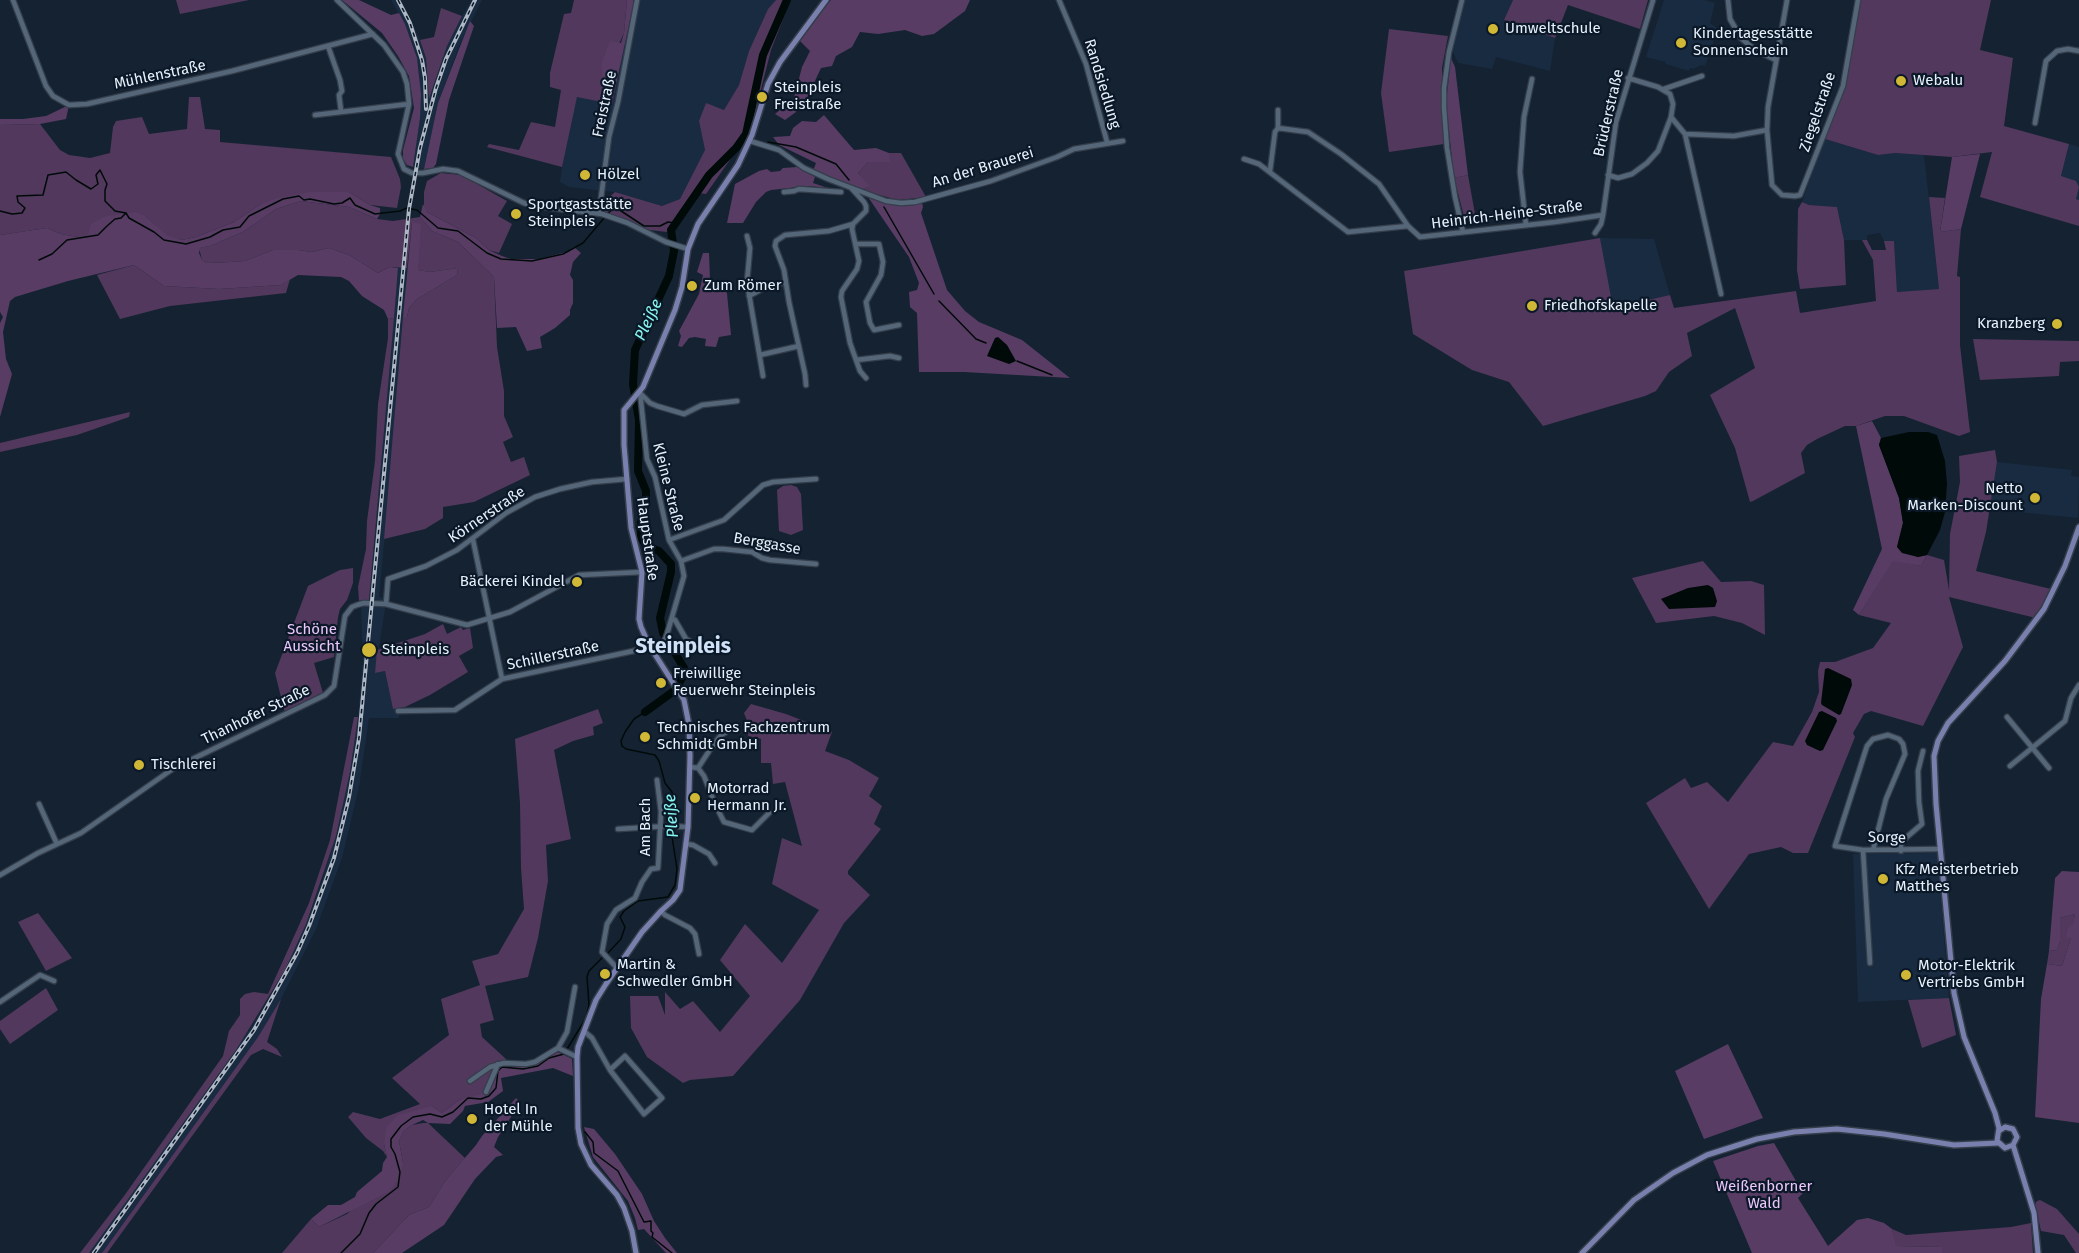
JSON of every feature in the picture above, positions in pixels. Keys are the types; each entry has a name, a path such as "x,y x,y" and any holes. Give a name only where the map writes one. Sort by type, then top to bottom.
{"main road":[{"name":"Hauptstraße","path":"636,1253 632,1231 624,1208 591,1165 581,1144 573,1056 585,1032 596,1000 642,932 680,890 688,827 690,767 689,725 684,700 653,651 646,646 639,618 642,572 633,541 623,423 624,410 643,387 681,293 688,249 698,224 738,165 750,141 768,84 797,36 826,0"},
{"path":"1998,1143 1995,1113 1970,1054 1957,1011 1933,774 1934,756 1938,741 1953,716 2005,662 2036,621 2057,586 2077,538 2079,526"},
{"path":"1995,1113 2016,1134 2017,1140 2013,1145 2005,1148"},
{"path":"1979,1144 2007,1127"},
{"path":"1582,1253 1634,1200 1673,1173 1707,1155 1757,1138 1794,1132 1837,1129 1939,1143 1998,1143 2010,1152 2018,1165"},
{"path":"2013,1145 2031,1202 2038,1253"}],"street":[{"name":"Mühlenstraße","path":"13,0 46,86 53,96 69,105 87,104 232,71 373,34"},
{"path":"337,0 373,34 395,58 403,72 409,104 398,154 401,165 412,173 443,169 458,171 534,206 601,213 628,223 666,242 688,249"},
{"name":"Freistraße","path":"601,213 609,137 618,102 637,0"},
{"name":"Randsiedlung","path":"1059,0 1086,64 1107,142"},
{"path":"1462,0 1449,52 1444,108 1447,148 1463,232"},
{"name":"Brüderstraße","path":"1595,233 1601,224 1603,215 1616,122 1653,0"},
{"path":"1728,0 1730,19 1741,38 1755,50 1776,60"},
{"path":"1685,134 1734,136 1767,130 1768,107 1787,0"},
{"name":"Ziegelstraße","path":"1767,130 1772,185 1782,195 1800,195 1842,86 1858,0"},
{"path":"328,46 340,80 341,111"},
{"path":"2035,123 2046,61 2057,51 2068,49 2079,51"},
{"path":"1664,89 1701,76"},
{"path":"1608,176 1618,178 1632,174 1647,163 1658,151 1671,117 1673,104 1670,94 1664,89 1628,78"},
{"path":"1526,225 1521,172 1524,117 1532,79"},
{"path":"315,115 409,104"},
{"path":"1270,171 1275,132 1278,128 1278,110"},
{"path":"1671,117 1685,134 1721,294"},
{"path":"1244,159 1270,171 1348,232 1408,226 1379,184 1341,154 1308,132 1278,128"},
{"name":"An der Brauerei","path":"750,141 779,150 804,168 840,184 886,201 901,203 915,202 991,181 1074,149 1123,141"},
{"path":"784,192 799,189 839,191 840,184"},
{"path":"806,385 806,374 776,241 780,236 829,231 853,224 866,211 866,206 850,187"},
{"name":"Heinrich-Heine-Straße","path":"1408,226 1424,238 1603,215"},
{"path":"853,224 859,261 841,297 850,343 860,371 866,378"},
{"path":"747,236 750,248 747,282 763,376"},
{"path":"856,244 879,244 883,262 881,275 866,302 870,323 874,330 899,325"},
{"path":"749,296 764,288 785,282"},
{"path":"760,355 799,346"},
{"path":"856,360 890,356 899,358"},
{"path":"638,393 650,403 684,414 702,405 737,401"},
{"name":"Kleine Straße","path":"638,393 645,447 655,477 669,540 681,561"},
{"name":"Körnerstraße","path":"386,604 388,579 426,566 473,540 506,513 544,494 592,482 627,479"},
{"path":"669,540 724,520 763,485 773,482 816,479"},
{"path":"473,540 502,679"},
{"name":"Berggasse","path":"681,561 714,549 723,549 752,552 770,560 816,564"},
{"path":"653,651 664,642 672,619 684,576 681,561"},
{"path":"386,604 467,625 510,612 579,575 642,572"},
{"name":"Thanhofer Straße","path":"0,875 81,833 174,768 325,695 334,686 345,616 352,607 364,603 386,604"},
{"path":"672,619 675,620 686,639 693,643"},
{"name":"Schillerstraße","path":"398,711 455,710 502,679 646,646"},
{"path":"2010,766 2065,720 2071,698 2079,685"},
{"path":"2007,717 2049,768"},
{"path":"698,768 721,735 726,732"},
{"name":"Sorge","path":"1873,850 1886,799 1905,754 1903,744 1899,739 1888,735 1873,739 1867,746 1835,846 1863,850 1901,851 1940,849"},
{"path":"1901,851 1901,842 1922,824 1918,771 1923,751"},
{"path":"690,767 698,768 705,776 724,822 752,830 769,813"},
{"name":"Am Bach","path":"617,968 602,952 607,924 616,910 635,898 651,868 658,868 661,826 657,780"},
{"path":"39,804 57,844"},
{"path":"618,829 688,827"},
{"path":"686,844 693,845 709,854 715,862"},
{"path":"1863,850 1870,963"},
{"path":"661,911 690,928 695,934 699,954"},
{"path":"0,1002 40,975 54,981"},
{"path":"470,1081 482,1071 498,1064 535,1062 558,1048 567,1032 575,987"},
{"path":"585,1032 592,1038 610,1070 644,1114 662,1098 625,1056 610,1070"},
{"path":"558,1048 573,1056"},
{"path":"486,1092 498,1064"}],"shaded area":[{"path":"391,0 401,0 420,40 426,58 430,97 447,46 462,16 472,0 482,0 460,43 438,103 424,169 413,167 420,118 419,71 405,24"},
{"path":"633,0 776,0 768,9 749,51 739,85 724,110 706,104 699,121 705,150 680,199 662,206 615,192 569,187 560,182 567,135 577,96 612,104"},
{"name":"Umweltschule","path":"1465,0 1513,0 1504,20 1555,38 1550,71 1496,57 1492,69 1458,63 1451,48"},
{"name":"Kindertagesstätte Sonnenschein","path":"1664,0 1704,0 1715,3 1710,23 1718,29 1705,66 1690,68 1689,71 1646,57"},
{"path":"1825,139 1878,155 1895,153 1924,155 1939,289 1897,292 1894,241 1884,241 1880,233 1867,235 1867,240 1844,240 1837,207 1809,205 1802,202"},
{"path":"2069,144 2079,147 2079,187 2061,177"},
{"path":"1600,238 1654,239 1670,295 1612,309"},
{"path":"398,268 407,268 400,375 379,597 384,598 385,609 375,673 385,671 393,709 399,708 399,718 369,718 359,787 342,858 316,929 281,999 258,1037 102,1253 89,1253 252,1026 285,970 306,924 323,878 336,836 350,772 358,717 363,659 361,607 368,606 369,600"},
{"path":"998,337 1007,345 1016,361 1009,364 987,356 995,338"},
{"path":"1909,432 1928,432 1937,435 1945,461 1947,484 1945,512 1940,530 1927,555 1918,557 1902,553 1897,547 1903,523 1899,498 1879,445 1881,438"},
{"path":"1997,462 2072,470 2071,476 2079,477 2078,518 1989,509"},
{"path":"1708,585 1713,588 1717,601 1715,607 1669,609 1661,599 1688,588"},
{"path":"1828,668 1851,679 1852,685 1839,715 1821,703 1825,669"},
{"path":"1822,711 1836,718 1837,721 1823,750 1820,751 1807,745 1805,741 1819,712"},
{"path":"1937,853 1949,998 1858,1002 1853,854"}],"green space":[{"path":"176,0 249,0 180,14"},
{"path":"342,0 359,0 391,15 399,13 405,24 417,58 421,94 413,167 407,165 403,159 403,150 414,108 409,76 382,33"},
{"path":"574,0 627,0 624,33 602,82 614,94 612,104 577,97 562,167 487,147 489,144 519,150 531,122 555,127 561,90 550,87 550,73 564,14 571,13"},
{"path":"627,0 633,0 633,6 614,94 602,82 602,62 610,41 621,43"},
{"path":"776,0 788,0 771,50 753,121 746,137 706,194 698,193 667,232 649,230 629,220 604,213 608,198 615,192 662,206 680,199 705,150 699,121 706,103 724,110 739,85 749,51 768,9"},
{"path":"831,0 970,0 965,11 934,34 922,36 905,30 878,34 860,32 852,47 836,56 832,66 821,68 808,96 796,112 785,120 775,114 794,98 802,67 810,51 797,38"},
{"path":"1513,0 1648,0 1640,29 1568,5 1555,38 1504,20"},
{"path":"1860,0 1991,0 1980,50 2013,58 2004,126 2069,144 2061,176 2076,181 2079,187 2076,199 2079,200 2079,226 1980,197 1992,152 1952,157 1895,153 1878,155 1825,139 1845,86"},
{"path":"441,8 462,16 447,46 429,99 426,58 420,40 434,37"},
{"path":"470,21 474,26 449,100 436,164 433,168 424,169 438,103"},
{"path":"1389,29 1448,36 1442,68 1444,144 1389,152 1381,93"},
{"path":"1451,58 1455,67 1468,175 1454,178 1446,103"},
{"path":"189,97 200,97 205,129 220,130 220,142 391,157 401,187 397,208 370,205 349,192 261,204 234,222 182,240 168,237 145,216 83,238 61,234 47,228 0,235 0,125 40,124 60,150 69,155 90,158 110,153 113,127 116,121 142,117 149,134 187,129"},
{"path":"69,105 66,119 40,124 0,125 0,119 46,116"},
{"path":"824,115 854,150 876,148 889,153 890,162 868,162 858,173 870,186 861,190 813,171 816,163 779,145 773,137 790,136 793,128 802,121 816,122"},
{"path":"889,153 901,153 926,197 898,200 861,190 869,186 858,173 868,162 889,162"},
{"path":"1980,154 1961,229 1940,232 1952,157"},
{"path":"797,167 815,177 813,183 828,188 808,186 771,190 756,202 743,223 727,223 735,184 759,171 767,169 771,172"},
{"path":"441,173 461,175 507,201 498,216 512,224 499,253 489,250 476,238 427,212 424,208 427,181"},
{"path":"1468,175 1475,214 1464,216 1454,178"},
{"path":"310,192 349,192 370,205 380,208 380,214 377,219 349,207 301,201 276,209 243,232 200,248 199,253 202,260 207,263 245,261 273,250 312,252 329,248 349,255 378,273 390,267 398,268 394,318 388,319 384,310 362,296 349,281 341,277 298,275 281,285 219,289 164,286 134,265 68,281 15,297 10,301 3,332 6,359 12,374 0,417 0,323 3,317 0,312 0,235 47,228 61,234 83,238 88,235 91,224 106,216 135,212 145,216 168,236 182,240 234,222 261,204 277,198"},
{"path":"868,197 893,205 908,206 922,203 921,213 947,290 965,311 979,322 1022,340 1070,378 919,372 917,313 910,307 909,292 917,290 919,283 909,257"},
{"path":"1929,197 1945,198 1940,232 1961,229 1957,276 1960,277 1960,345 1970,432 1959,436 1904,416 1885,416 1856,426 1845,426 1807,445 1801,453 1805,473 1750,502 1735,448 1710,395 1755,368 1735,308 1687,333 1692,356 1669,372 1656,391 1543,426 1509,382 1472,370 1413,334 1404,271 1600,238 1613,308 1670,295 1674,308 1796,291 1800,313 1876,301 1873,260 1862,240 1867,240 1872,250 1886,250 1884,241 1894,241 1897,292 1939,289"},
{"path":"301,201 349,207 377,219 393,221 420,217 432,231 458,242 494,277 497,347 504,391 504,416 513,437 503,442 511,462 524,457 530,475 474,502 443,507 443,518 425,529 384,539 403,317 407,317 409,308 417,299 457,275 458,268 430,272 417,270 412,222 407,268 390,267 378,273 349,255 329,248 312,252 273,250 245,261 207,263 202,260 199,248 210,246 243,232 276,209"},
{"path":"1802,202 1809,205 1837,207 1844,240 1846,285 1800,289 1797,270 1798,209"},
{"path":"423,204 427,212 476,238 489,250 511,259 539,259 566,252 574,247 581,253 573,262 570,275 573,280 573,303 570,315 540,337 542,348 527,351 516,327 497,328 494,277 458,242 432,231 420,217"},
{"path":"412,222 421,224 418,270 430,272 458,268 457,275 417,299 409,308 407,317 403,317"},
{"path":"703,253 709,253 710,280 726,283 731,335 719,337 716,347 705,346 706,339 695,337 689,338 682,347 678,346 681,336 679,331 699,294 703,275 697,272"},
{"path":"134,265 164,286 219,289 281,285 290,279 286,293 170,306 120,319 97,275"},
{"path":"394,318 369,600 359,601 358,587 366,549 378,404 388,338 388,319"},
{"path":"1973,339 2079,341 2079,361 2060,362 2059,376 1980,380"},
{"path":"130,412 129,417 77,435 0,452 0,443"},
{"path":"1872,421 1881,438 1879,445 1899,498 1903,523 1897,547 1918,557 1927,555 1921,566 1893,561 1859,615 1853,610 1882,549 1856,426"},
{"path":"1995,450 1997,462 1986,532 1976,571 2051,589 2036,618 1949,597 1963,647 1923,726 1871,711 1864,714 1853,733 1855,737 1808,853 1793,853 1781,847 1749,854 1709,909 1646,803 1685,778 1691,788 1707,782 1728,802 1773,742 1793,746 1812,712 1819,692 1820,662 1835,662 1873,648 1891,623 1859,615 1893,560 1921,566 1927,555 1944,560 1949,590 1950,534 1960,482 1959,456"},
{"path":"791,485 797,487 801,494 803,530 791,535 779,531 777,490"},
{"path":"1703,561 1721,582 1751,581 1764,585 1765,635 1742,623 1714,616 1656,623 1632,578"},
{"name":"Schöne Aussicht","path":"353,568 353,583 338,617 334,657 314,663 323,693 285,713 275,673 308,586 340,570"},
{"path":"443,624 447,634 461,627 463,630 470,628 473,648 459,656 468,672 430,695 405,707 393,709 385,671 375,673 377,650 425,634"},
{"path":"751,704 786,714 832,732 825,751 849,760 879,778 869,796 882,806 874,824 881,829 848,871 848,874 870,895 844,923 800,1000 733,1076 690,1080 683,1083 647,1057 631,1028 630,996 658,996 665,1015 665,992 680,1009 693,1001 720,1032 750,996 720,960 745,924 782,963 819,910 772,884 782,838 802,846 785,782 773,784 771,763 761,763 761,739 748,736 749,726 744,713"},
{"path":"598,709 603,723 593,727 594,735 554,750 571,839 546,845 548,881 538,938 528,977 485,986 494,1020 480,1024 482,1037 506,1059 506,1066 499,1067 488,1094 459,1100 442,1113 432,1106 384,1144 387,1157 348,1117 353,1112 380,1119 420,1104 392,1078 449,1035 441,999 480,985 472,961 498,954 524,909 515,739"},
{"path":"354,717 358,717 350,772 336,836 306,924 285,970 236,1050 89,1253 80,1253 124,1196 223,1056 229,1031 240,1015 240,999 245,994 254,992 268,994 309,903 330,840"},
{"path":"2062,871 2079,872 2079,1123 2035,1117 2041,999 2047,964 2062,966 2071,938 2066,937 2068,928 2073,924 2075,914 2060,918 2060,941 2057,950 2049,951 2055,878"},
{"path":"38,913 72,958 46,971 18,922"},
{"path":"2075,914 2071,938 2062,966 2047,964 2049,951 2057,950 2060,941 2060,918"},
{"path":"46,988 58,1010 10,1044 0,1029 0,1021"},
{"path":"1949,998 1956,1035 1922,1048 1908,1000"},
{"path":"281,999 267,1042 277,1049 282,1057 263,1049 251,1055 107,1253 102,1253 258,1037"},
{"name":"Weißenborner Wald","path":"1728,1044 1763,1118 1704,1139 1675,1071"},
{"path":"558,1052 572,1059 573,1076 553,1068 501,1078 503,1091 488,1102 465,1106 450,1124 428,1123 423,1120 412,1125 404,1131 399,1141 403,1163 399,1178 390,1191 319,1227 311,1219 328,1205 341,1205 355,1197 357,1192 382,1171 387,1157 384,1144 386,1128 398,1115 432,1106 442,1113 459,1100 488,1094 500,1067 526,1066 542,1061"},
{"path":"516,1098 520,1103 494,1147 503,1155 496,1157 475,1179 444,1225 402,1253 373,1253 409,1215 429,1207 445,1181"},
{"path":"428,1123 465,1158 445,1181 429,1207 409,1215 373,1253 282,1253 311,1219 319,1227 347,1214 403,1163 399,1141 404,1131 412,1125"},
{"path":"584,1127 594,1129 615,1154 642,1194 654,1221 677,1253 666,1253 644,1229 638,1230 628,1201 593,1157"},
{"name":"Weißenborner Wald","path":"1774,1143 1803,1193 1798,1198 1828,1246 1857,1220 1868,1218 1884,1223 1892,1229 1896,1246 1942,1247 1942,1253 1752,1253 1713,1161"},
{"path":"2040,1200 2057,1209 2079,1234 2079,1253 2076,1253 2064,1235 2041,1231 2035,1204"},
{"path":"2031,1223 2033,1253 1942,1253 1942,1247 1895,1246 1892,1229 1906,1235 2011,1227"}],"waterway":[{"name":"Pleiße","path":"645,712 674,691 684,675 684,668 663,633 660,618 671,564 659,551 648,547 641,538 646,491 638,471 639,420 633,384 635,350 669,276 674,251 671,230 709,175 736,148 746,134 763,55 787,0"},
{"path":"768,142 796,147 836,164 849,180"},
{"path":"0,211 12,214 22,213 25,208 18,202 17,196 43,195 48,175 66,172 91,189 98,184 96,175 100,170 107,184 105,201 115,211 126,213 129,218 164,240 186,244 210,237 223,230 240,227 249,216 283,199 299,196 304,200 334,204 342,203 350,198 355,205 375,214 407,208 417,210 438,228 458,231 487,253 501,259 532,261 563,254 583,243 604,218"},
{"path":"607,214 615,207 644,226 675,223"},
{"path":"884,207 934,294"},
{"path":"39,260 52,254 67,240 98,235 115,219 121,218 126,213"},
{"path":"939,301 976,339 986,343"},
{"path":"1017,361 1052,375"},
{"name":"Pleiße","path":"607,954 621,939 625,927 620,917 624,911 638,901 668,897 675,885 677,869 671,830 674,804 672,792 665,783 655,755 626,749 622,746 621,741 634,719 645,712"},
{"name":"Pleiße","path":"341,1253 360,1234 369,1213 376,1204 398,1187 400,1172 391,1147 391,1139 401,1126 413,1117 430,1114 442,1117 453,1112 468,1098 481,1099 489,1096 496,1088 498,1071 502,1067 523,1069 538,1066 549,1058 564,1054 586,1018 589,1005 587,977 589,971 603,957"},
{"path":"585,1132 593,1142 594,1153 618,1171 644,1222 651,1221 652,1237 672,1253"}],"railway":[{"path":"398,0 410,23 422,60 426,109"},
{"path":"94,1253 254,1030 297,953 334,858 349,797 359,738 409,209 420,148 436,88 446,59 475,0"}],"place":[{"name":"Umweltschule","path":"1493,29"},
{"name":"Kindertagesstätte Sonnenschein","path":"1681,43"},
{"name":"Webalu","path":"1901,81"},
{"name":"Steinpleis Freistraße","path":"762,97"},
{"name":"Hölzel","path":"585,175"},
{"name":"Sportgaststätte Steinpleis","path":"516,214"},
{"name":"Zum Römer","path":"692,286"},
{"name":"Friedhofskapelle","path":"1532,306"},
{"name":"Kranzberg","path":"2057,324"},
{"name":"Netto Marken-Discount","path":"2035,498"},
{"name":"Bäckerei Kindel","path":"577,582"},
{"name":"Steinpleis","path":"369,650"},
{"name":"Freiwillige Feuerwehr Steinpleis","path":"661,683"},
{"name":"Technisches Fachzentrum Schmidt GmbH","path":"645,737"},
{"name":"Tischlerei","path":"139,765"},
{"name":"Motorrad Hermann Jr.","path":"695,798"},
{"name":"Kfz Meisterbetrieb Matthes","path":"1883,879"},
{"name":"Martin & Schwedler GmbH","path":"605,974"},
{"name":"Motor-Elektrik Vertriebs GmbH","path":"1906,975"},
{"name":"Hotel In der Mühle","path":"472,1119"}],"district":[{"name":"Steinpleis","path":"683,647"}]}
